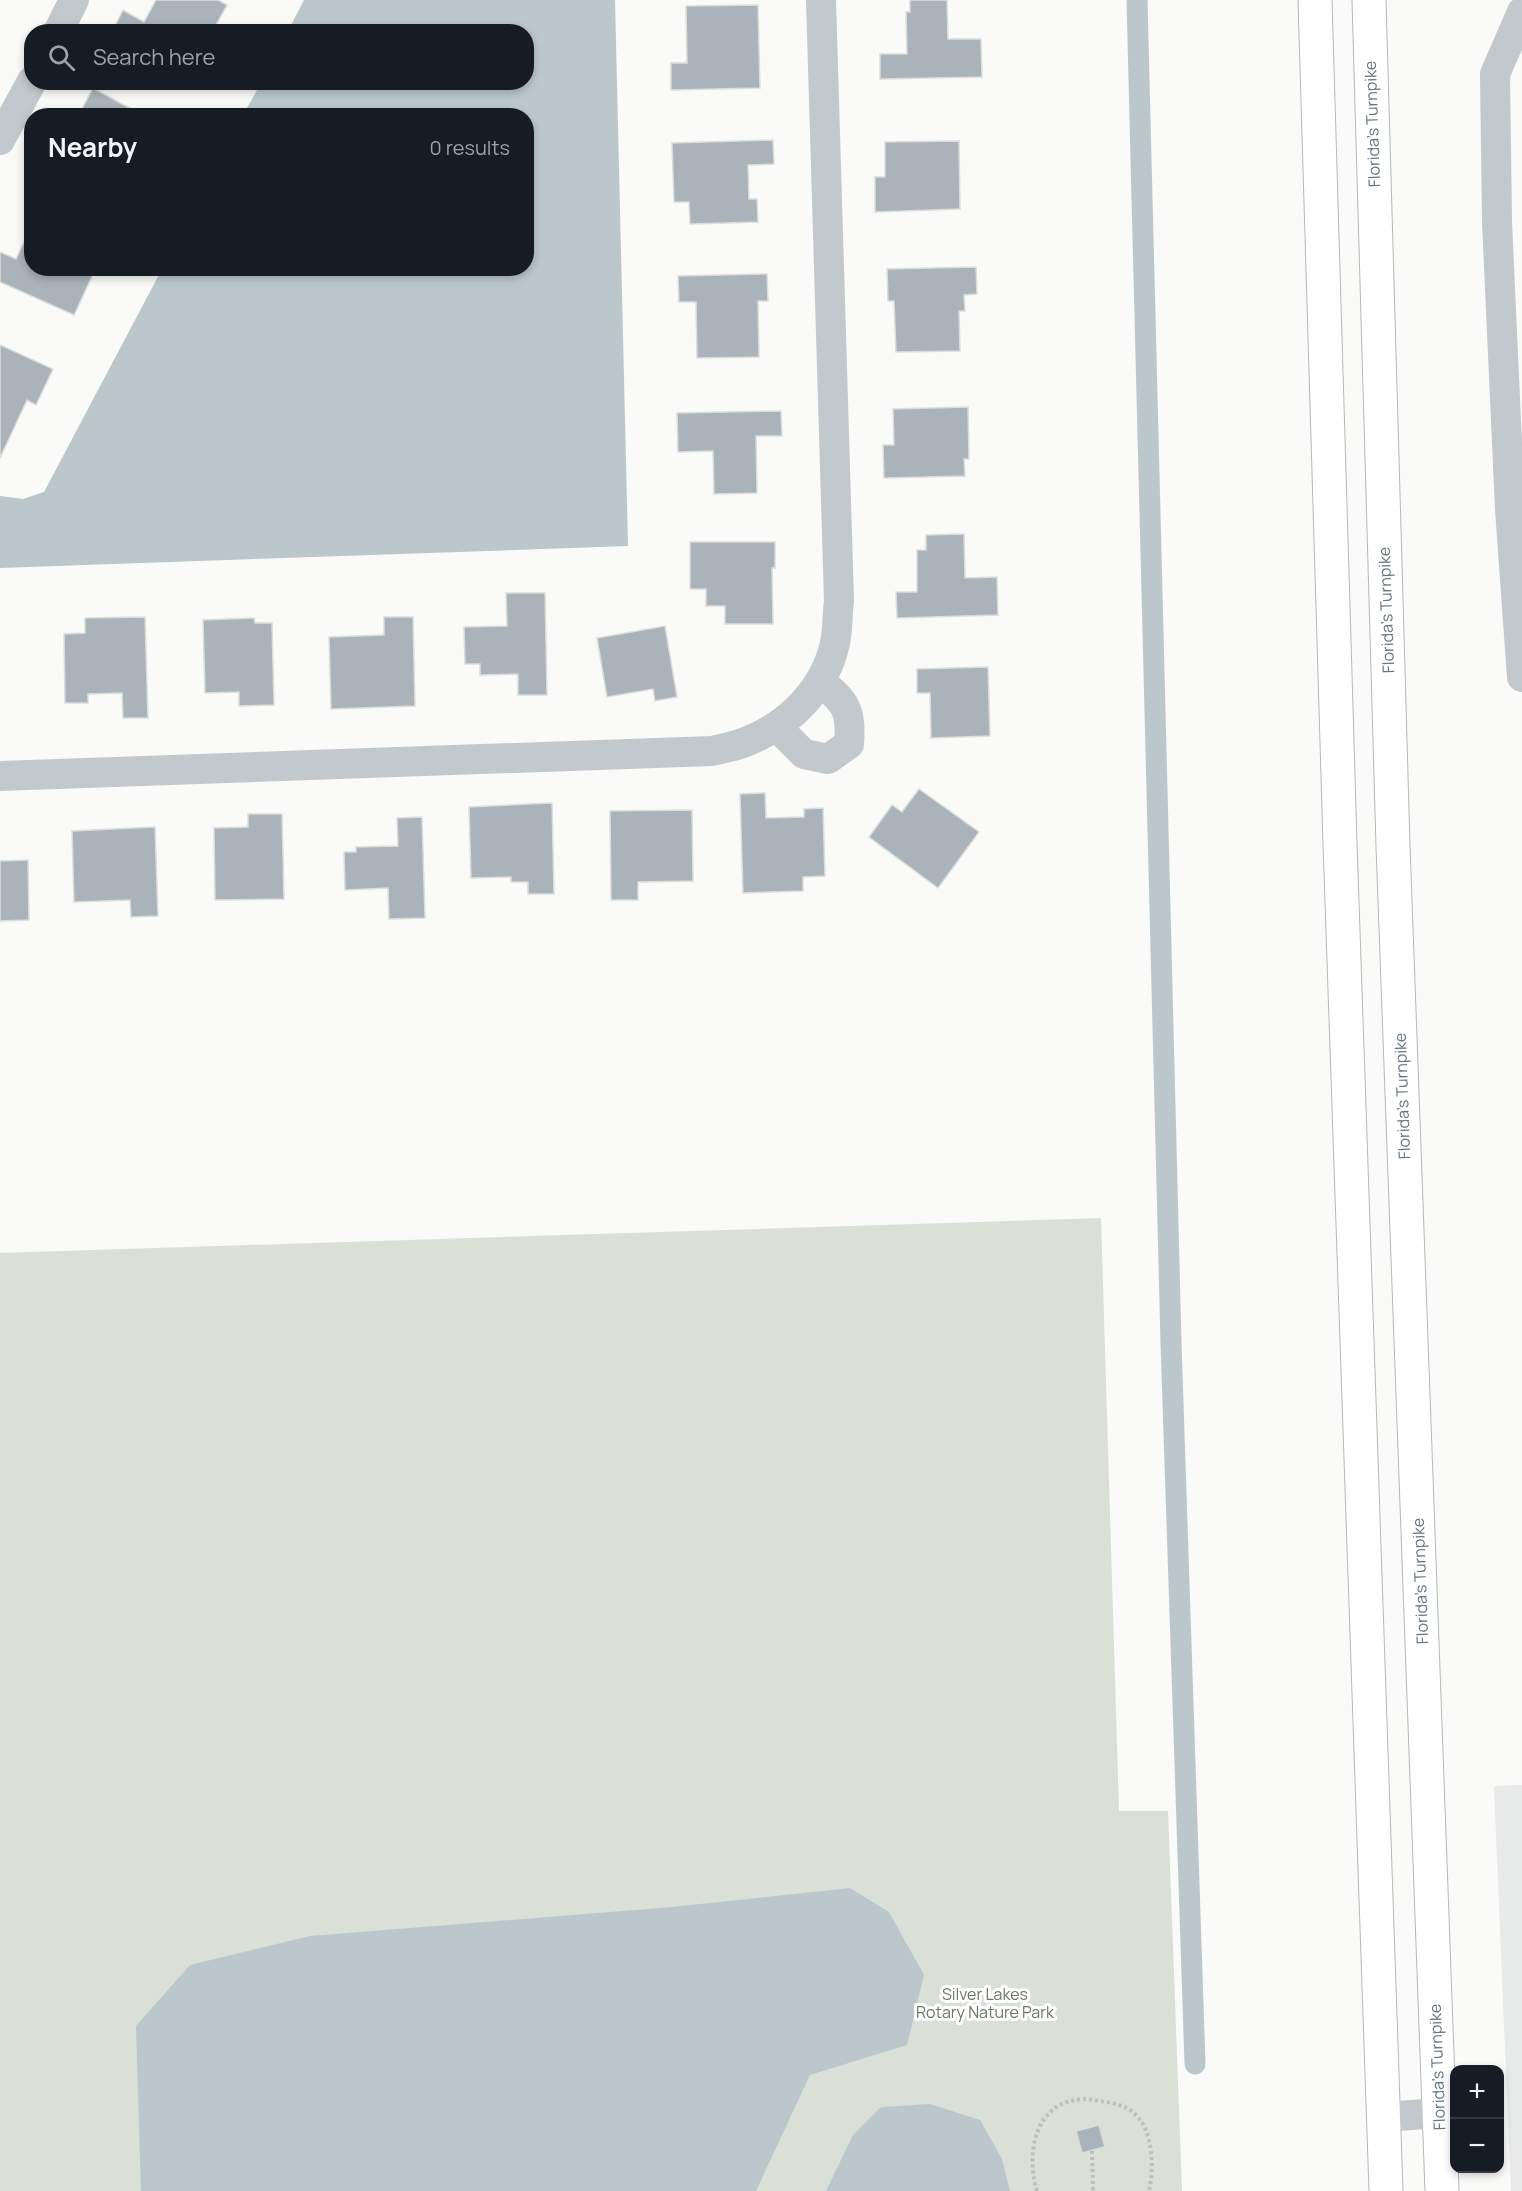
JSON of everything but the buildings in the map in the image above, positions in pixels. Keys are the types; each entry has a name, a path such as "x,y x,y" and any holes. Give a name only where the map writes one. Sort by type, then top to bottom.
{"highway":[{"path":"1315,0 1340,831 1386,2191"},
{"name":"Florida's Turnpike","path":"1369,0 1393,846 1442,2191"}],"street":[{"path":"62,24 74,0"},
{"path":"0,776 712,751 747,742 777,727 797,710 821,681 835,644 839,601 821,0"},
{"path":"1522,12 1495,74 1497,222 1509,509 1522,669"},
{"path":"1,135 27,90"},
{"path":"777,727 804,754 828,759 849,744 851,722 841,700 821,681"},
{"path":"1384,2117 1439,2113"}],"path":[{"path":"1037,2191 1033,2147 1037,2130 1044,2116 1055,2107 1077,2098 1090,2098 1119,2104 1137,2115 1143,2124 1150,2152 1149,2191"},
{"path":"1092,2151 1093,2191"}],"shaded area":[{"path":"304,0 615,0 628,546 0,568 0,496 23,499 44,492 158,276 534,276 534,108 247,108 257,90 534,90 534,24 292,24"},
{"path":"1522,1785 1522,2191 1511,2191 1494,1786"},
{"path":"850,1888 889,1912 924,1975 907,2045 810,2075 756,2191 141,2191 136,2026 190,1965 310,1936 672,1907"},
{"path":"930,2104 980,2120 1002,2159 1010,2191 826,2191 853,2135 881,2107"}],"green space":[{"name":"Silver Lakes Rotary Nature Park","path":"1101,1218 1119,1811 1168,1811 1182,2191 0,2191 0,1253"}],"waterway":[{"path":"1137,0 1171,1343 1195,2064"}]}
